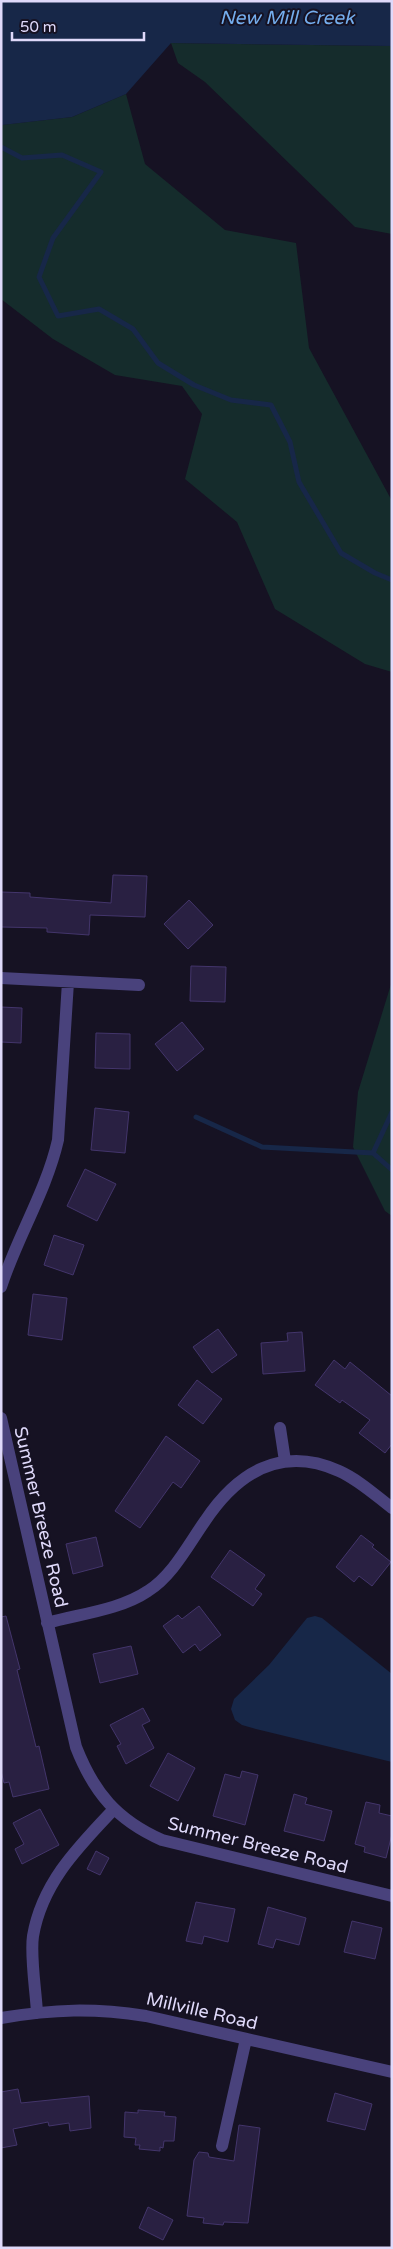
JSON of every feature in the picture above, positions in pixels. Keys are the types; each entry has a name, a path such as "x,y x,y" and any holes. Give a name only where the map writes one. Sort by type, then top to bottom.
{"street":[{"path":"1,978 139,985"},
{"path":"1,1287 18,1240 53,1162 58,1140 68,982"},
{"name":"Summer Breeze Road","path":"1,1418 76,1747 92,1782 114,1809 142,1831 162,1840 392,1896"},
{"path":"280,1428 285,1461"},
{"name":"Summer Breeze Road","path":"47,1622 130,1600 148,1591 172,1568 211,1512 236,1484 253,1471 285,1461 320,1464 340,1471 392,1508"},
{"path":"37,2013 33,1938 44,1896 70,1855 114,1809"},
{"name":"Millville Road","path":"1,2018 71,2010 110,2011 146,2016 392,2072"},
{"path":"222,2146 246,2039"}],"green space":[{"path":"171,43 392,46 392,234 355,227 205,82 178,63"},
{"path":"126,94 145,164 225,230 296,243 309,348 392,501 392,672 365,664 275,609 237,522 185,479 202,414 182,386 115,375 53,339 1,299 1,125 72,117"},
{"path":"392,981 392,1216 385,1211 353,1147 358,1092"}],"water":[{"name":"New Mill Creek","path":"1,1 392,1 392,46 171,43 126,94 72,117 2,125"},
{"path":"315,1616 322,1618 392,1674 392,1762 256,1729 242,1725 235,1720 231,1709 234,1699 269,1665 307,1618"}],"building":[{"path":"113,875 147,876 145,917 90,915 89,935 47,932 47,928 1,927 1,892 30,893 30,897 111,903"},
{"path":"189,900 213,925 188,949 164,924"},
{"path":"191,966 226,967 225,1002 190,1001"},
{"path":"1,1007 22,1008 21,1043 1,1042"},
{"path":"182,1022 204,1049 177,1071 155,1044"},
{"path":"96,1033 130,1034 130,1069 95,1068"},
{"path":"95,1108 129,1112 125,1153 91,1150"},
{"path":"85,1169 116,1184 97,1221 67,1206"},
{"path":"54,1235 84,1245 73,1275 44,1265"},
{"path":"33,1294 67,1298 62,1340 28,1335"},
{"path":"218,1329 237,1355 212,1373 193,1347"},
{"path":"302,1332 305,1371 263,1374 261,1343 288,1341 287,1333"},
{"path":"334,1360 345,1369 350,1362 392,1396 392,1444 385,1453 359,1433 370,1420 342,1400 340,1403 315,1385"},
{"path":"197,1380 222,1399 203,1424 178,1405"},
{"path":"166,1436 200,1461 181,1488 173,1482 140,1528 115,1511"},
{"path":"361,1535 374,1545 372,1547 391,1562 372,1586 359,1576 354,1582 336,1567"},
{"path":"96,1537 103,1566 73,1574 66,1544"},
{"path":"230,1550 265,1575 255,1589 262,1594 253,1606 211,1577"},
{"path":"199,1606 221,1635 200,1651 195,1644 183,1653 163,1626 178,1615 182,1619"},
{"path":"6,1616 20,1669 17,1670 36,1747 39,1746 49,1789 13,1797 9,1782 4,1783 1,1771 1,1617"},
{"path":"131,1646 138,1674 100,1683 93,1654"},
{"path":"143,1708 150,1721 142,1725 154,1748 126,1764 117,1746 121,1744 110,1725"},
{"path":"168,1753 195,1768 178,1801 150,1786"},
{"path":"242,1771 258,1775 245,1825 213,1816 225,1774 240,1778"},
{"path":"294,1794 307,1798 305,1804 332,1811 324,1841 284,1831"},
{"path":"366,1802 380,1805 379,1813 392,1816 392,1834 386,1858 364,1852 365,1847 355,1844"},
{"path":"40,1809 59,1845 22,1864 15,1849 24,1844 13,1823"},
{"path":"96,1851 109,1858 100,1875 87,1869"},
{"path":"196,1902 235,1909 228,1942 204,1936 202,1944 186,1941"},
{"path":"268,1907 306,1918 299,1945 276,1939 273,1948 258,1944"},
{"path":"352,1921 382,1928 375,1959 344,1952"},
{"path":"18,2089 21,2103 89,2096 91,2128 70,2131 69,2123 49,2126 48,2122 13,2129 17,2145 1,2148 1,2092"},
{"path":"335,2093 372,2104 365,2130 327,2121"},
{"path":"138,2110 165,2112 164,2116 176,2117 174,2141 164,2141 163,2148 160,2147 160,2151 139,2149 140,2145 135,2145 136,2138 124,2137 125,2112 138,2113"},
{"path":"239,2125 260,2128 248,2223 224,2222 223,2225 203,2223 204,2218 187,2216 194,2160 199,2152 208,2153 209,2157 234,2161"},
{"path":"148,2207 173,2220 163,2240 139,2228"}],"waterway":[{"path":"1,147 22,158 62,155 101,172 53,238 39,277 58,316 99,309 133,329 158,363 194,385 231,400 271,405 290,442 299,482 341,553 375,573 392,580"},
{"path":"373,1153 392,1112"},
{"path":"196,1117 262,1147 373,1153 392,1170"}]}
